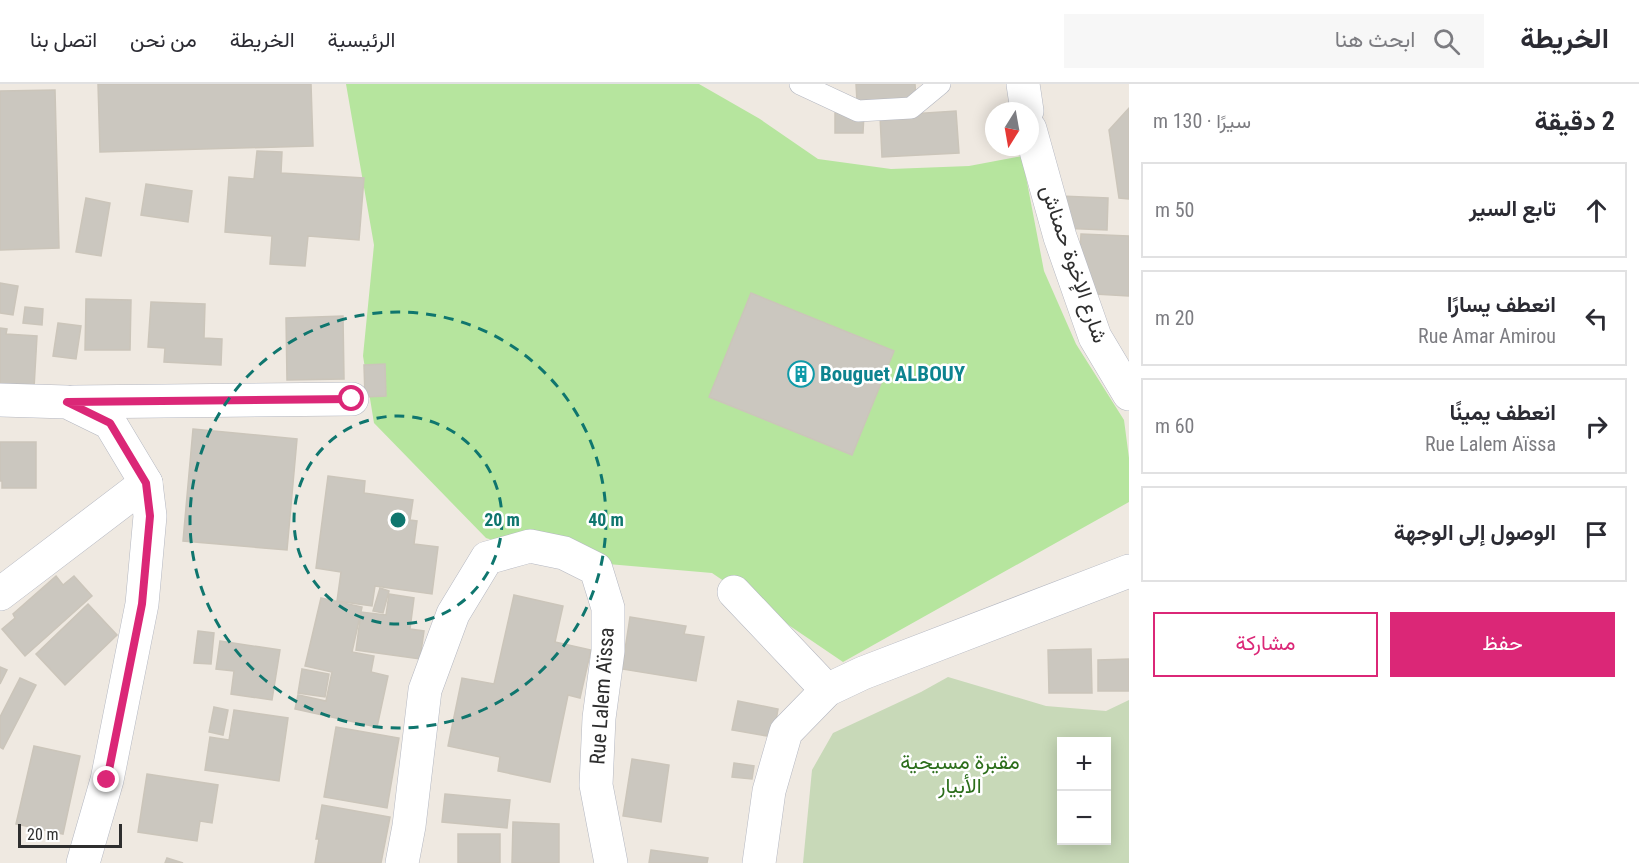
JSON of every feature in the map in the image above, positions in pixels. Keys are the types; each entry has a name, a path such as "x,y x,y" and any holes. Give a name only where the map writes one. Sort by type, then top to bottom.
{"street":[{"path":"1023,84 1026,102"},
{"name":"شارع الإخوة حمناش","path":"1038,156 1060,237 1095,337 1129,394"},
{"path":"0,400 67,402 352,399"},
{"path":"67,402 110,423 146,483 150,516 142,604 107,780 83,863"},
{"path":"0,594 146,483"},
{"name":"Rue Lalem Aïssa","path":"402,863 410,826 425,690 453,614 487,558 530,546 564,553 596,569 608,608 608,651 599,718 596,785 611,863"},
{"path":"759,863 769,791 786,732 827,690 863,673 1129,571"},
{"path":"734,592 827,690"}],"lane":[{"path":"800,84 858,111 911,108 940,84"}],"green space":[{"path":"346,84 699,84 760,119 818,159 891,169 969,166 1022,156 1044,271 1076,344 1124,420 1129,458 1129,502 843,662 712,573 550,559 486,538 374,423 363,356 374,245"},
{"name":"مقبرة مسيحية الأبيار","path":"948,677 1046,706 1106,711 1129,700 1129,863 803,863 812,770 833,733"}],"building":[{"path":"98,84 311,84 313,146 100,152"},
{"path":"856,84 915,84 916,98 857,101"},
{"path":"55,90 59,248 0,250 0,91"},
{"path":"1129,108 1129,199 1119,198 1109,130"},
{"path":"956,111 959,153 882,157 880,116"},
{"path":"835,113 864,113 863,133 835,133"},
{"path":"257,151 282,152 281,173 364,178 359,240 308,236 305,266 270,264 272,236 225,232 229,177 254,179"},
{"path":"146,184 192,191 188,222 141,215"},
{"path":"1060,196 1108,198 1107,230 1059,228"},
{"path":"86,198 110,203 101,256 76,252"},
{"path":"1081,234 1129,236 1129,296 1078,293"},
{"path":"0,283 18,286 13,315 0,313"},
{"name":"Bouguet ALBOUY","path":"751,293 894,351 852,455 709,397"},
{"path":"86,299 131,300 130,350 85,350"},
{"path":"151,302 205,304 204,338 222,339 221,365 164,362 165,348 148,347"},
{"path":"25,307 43,309 42,325 23,323"},
{"path":"343,316 344,379 287,380 286,318"},
{"path":"58,323 81,326 76,359 53,356"},
{"path":"0,328 7,329 6,334 37,336 34,388 0,386"},
{"path":"385,364 386,396 365,397 364,365"},
{"path":"193,429 297,439 287,550 183,541"},
{"path":"0,442 36,442 36,488 2,488"},
{"path":"328,476 365,481 364,493 413,500 410,520 417,521 414,544 438,547 432,594 375,586 372,606 337,601 341,572 316,568"},
{"path":"56,576 63,585 74,576 92,596 25,656 2,629 15,618 13,614"},
{"path":"380,588 389,591 383,613 373,611"},
{"path":"389,594 414,598 410,629 424,631 420,659 356,650 361,612 386,615"},
{"path":"514,595 563,606 555,642 591,650 580,698 568,695 550,782 498,771 500,757 448,746 462,678 494,684"},
{"path":"321,598 362,607 352,652 374,656 371,672 388,676 377,727 295,709 298,695 326,701 332,672 305,666"},
{"path":"88,604 117,635 65,685 36,654"},
{"path":"630,617 686,626 684,634 704,637 696,681 622,669"},
{"path":"198,631 214,633 211,664 194,663"},
{"path":"220,641 280,650 272,700 231,694 234,671 216,669"},
{"path":"1091,649 1092,693 1049,693 1048,650"},
{"path":"1129,659 1129,691 1098,691 1098,660"},
{"path":"0,667 7,670 0,684"},
{"path":"302,669 329,674 325,697 298,693"},
{"path":"20,678 36,685 3,749 0,747 0,717"},
{"path":"738,701 778,709 773,737 732,730"},
{"path":"214,707 228,710 223,735 209,732"},
{"path":"234,710 288,718 279,781 205,770 210,737 229,740"},
{"path":"336,727 399,738 387,808 324,797"},
{"path":"34,746 80,756 63,834 16,824"},
{"path":"632,759 669,765 661,822 623,816"},
{"path":"734,763 754,766 752,779 732,777"},
{"path":"147,774 218,785 212,823 200,821 197,841 138,832"},
{"path":"445,794 510,800 507,828 442,822"},
{"path":"322,805 390,817 381,863 315,863 319,839 316,839"},
{"path":"513,822 559,824 559,863 512,863"},
{"path":"458,834 500,834 500,863 458,863"},
{"path":"651,850 708,858 707,863 649,863"},
{"path":"167,858 183,863 165,863"}],"place":[{"name":"Bouguet ALBOUY","path":"801,374"}],"route":[{"path":"107,780 142,604 150,516 146,483 110,423 67,402 352,399"}]}
